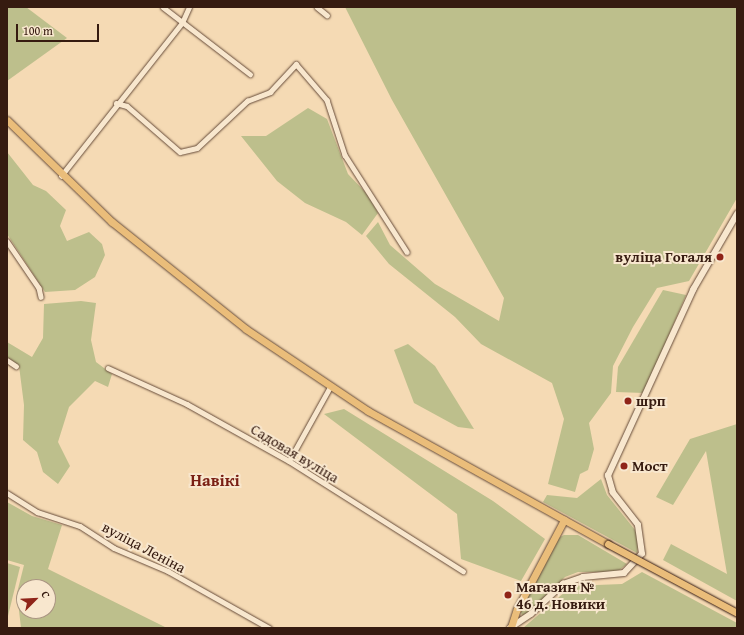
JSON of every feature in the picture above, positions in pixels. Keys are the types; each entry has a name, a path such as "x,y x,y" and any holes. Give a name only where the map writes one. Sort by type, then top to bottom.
{"main road":[{"path":"7,120 61,176 190,287 330,387 564,520 737,613"},
{"path":"510,627 517,609 564,520"}],"street":[{"path":"163,7 250,74"},
{"path":"61,176 116,103 124,98 182,23 190,7"},
{"path":"317,7 327,14"},
{"path":"116,103 127,106 180,152 198,148 247,101 270,92 296,64 327,100 346,155 407,252"},
{"path":"510,627 531,614 563,584 583,577 624,573 642,554 638,525 613,493 608,476 611,467 642,407 693,290 737,214"},
{"path":"7,241 39,288 41,297"},
{"path":"7,360 16,366"},
{"name":"Садовая вуліца","path":"108,368 186,404 289,461 463,571"},
{"path":"289,461 330,387"},
{"name":"вуліца Леніна","path":"7,493 37,512 80,526 114,548 168,571 269,628"}],"green space":[{"path":"7,7 26,7 67,38 7,81"},
{"path":"345,7 737,7 737,198 689,281 657,288 633,327 613,366 611,393 589,423 594,449 588,470 580,474 575,492 548,484 564,419 552,383 481,344 455,317 389,264 366,236 378,222 390,245 435,284 499,321 504,298 392,100"},
{"path":"308,108 327,119 348,174 368,195 378,213 362,235 346,222 305,203 277,181 241,136 266,136"},
{"path":"7,152 33,185 46,191 66,210 60,226 67,241 89,232 102,244 105,255 95,277 75,290 45,292 7,234"},
{"path":"663,290 686,295 644,393 616,392 618,367"},
{"path":"81,301 96,303 91,340 96,362 112,374 108,387 95,381 69,407 58,442 70,466 58,484 43,472 37,452 23,440 24,405 19,366 7,357 7,342 32,357 43,338 44,304"},
{"path":"408,344 435,366 474,429 458,427 414,403 394,350"},
{"path":"344,409 493,501 545,539 521,581 461,559 457,514 324,414"},
{"path":"737,424 737,601 663,560 671,544 727,574 706,451 673,505 656,497 690,439"},
{"path":"601,479 607,495 635,530 639,540 637,553 543,502 547,495 577,498"},
{"path":"7,502 32,516 62,525 48,569 167,628 21,628 20,619 56,619 56,579 20,579 24,565 7,560"},
{"path":"564,535 578,535 627,564 617,572 578,572 565,577 528,614 522,615 520,610 558,538"},
{"path":"7,563 20,567 7,620"},
{"path":"642,572 737,623 737,628 523,628 572,586 622,584"}],"place":[{"name":"вуліца Гогаля","path":"720,257"},
{"name":"шрп","path":"628,401"},
{"name":"Мост","path":"624,466"},
{"name":"Магазин № 46 д. Новики","path":"508,595"}],"district":[{"name":"Навікі","path":"215,480"}]}
